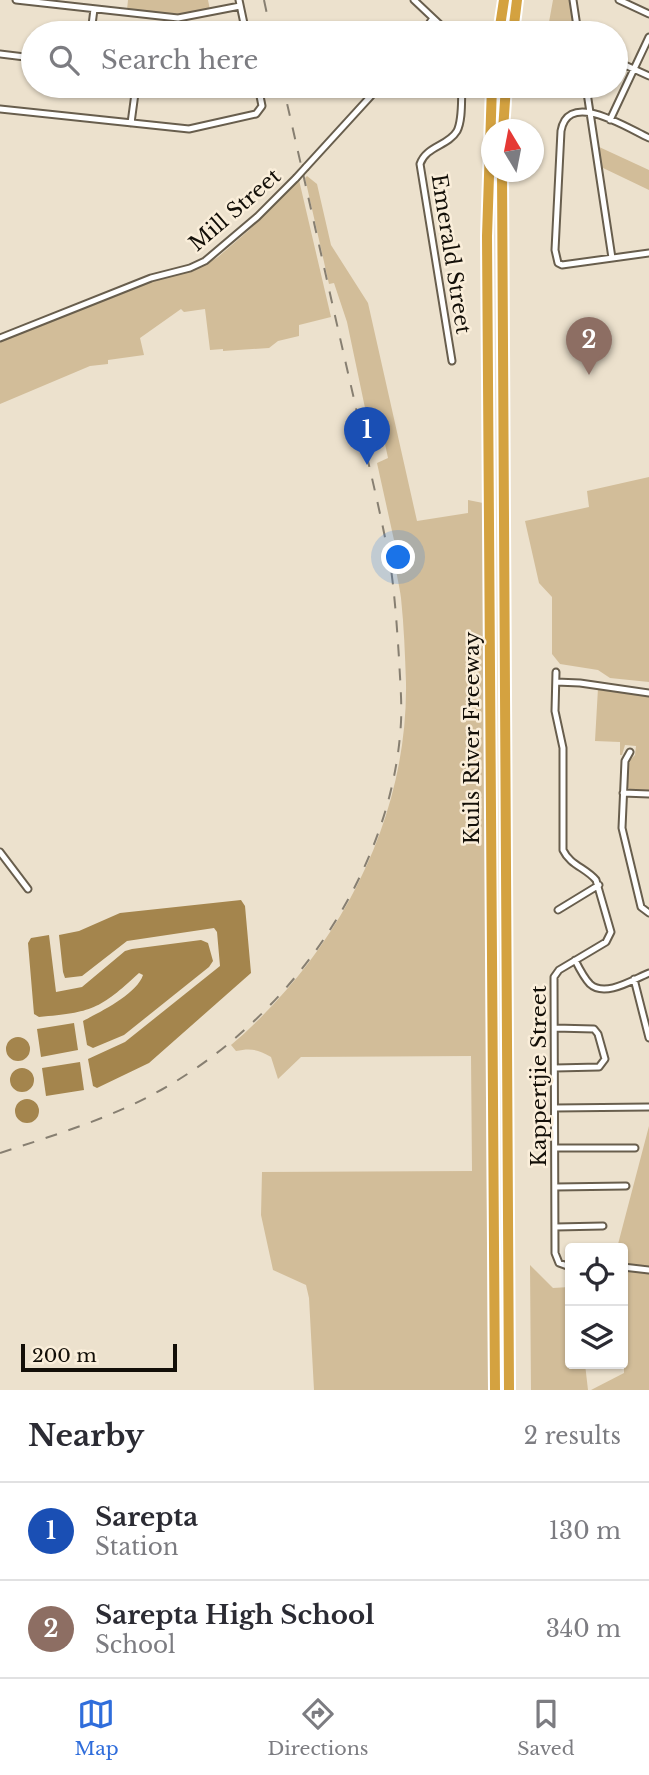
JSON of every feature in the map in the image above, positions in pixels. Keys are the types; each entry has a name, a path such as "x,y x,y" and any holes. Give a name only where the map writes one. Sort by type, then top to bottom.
{"highway":[{"path":"501,21 504,0"},
{"path":"514,21 517,0"},
{"name":"Kuils River Freeway","path":"492,98 487,236 495,1390"},
{"path":"504,119 505,98"},
{"name":"Kuils River Freeway","path":"502,182 509,1390"}],"street":[{"path":"16,0 178,18 239,3 243,21"},
{"path":"414,0 436,21"},
{"path":"573,0 576,21"},
{"path":"619,0 649,14"},
{"path":"92,21 94,9"},
{"path":"628,83 649,37"},
{"path":"0,54 21,57"},
{"path":"628,66 649,76"},
{"path":"131,123 134,98"},
{"path":"0,109 192,129 253,116 261,109 260,98"},
{"name":"Mill Street","path":"0,338 151,278 190,268 205,261 257,217 369,98"},
{"name":"Emerald Street","path":"453,361 420,164 425,155 457,130 461,98"},
{"path":"587,98 612,258"},
{"path":"610,120 621,98"},
{"path":"649,138 589,111 569,114 562,124 556,258 562,265 649,253"},
{"path":"555,672 555,711 564,748 563,850 571,862 592,875 598,886 558,910"},
{"path":"556,682 649,693"},
{"path":"630,752 625,761 622,832 641,907 649,913"},
{"path":"623,793 649,794"},
{"path":"0,852 28,889"},
{"name":"Kappertjie Street","path":"565,1266 557,1259 554,977 559,970 606,942 610,936 598,886"},
{"path":"575,961 595,988 611,989 649,973"},
{"path":"634,979 646,1017 649,1038"},
{"path":"555,1028 594,1029 605,1059 597,1068 555,1068"},
{"path":"555,1108 649,1107"},
{"path":"556,1149 635,1148"},
{"path":"556,1188 626,1186"},
{"path":"556,1227 604,1226"},
{"path":"628,1268 649,1270"}],"shaded area":[{"path":"128,0 208,0 210,10 181,15 127,10"},
{"path":"553,0 571,0 574,21 549,21"},
{"path":"597,146 649,170 649,190 601,167"},
{"path":"307,176 317,184 331,245 368,303 417,521 468,513 468,500 483,503 488,1390 314,1390 306,1285 273,1270 261,1215 262,1172 472,1171 471,1056 301,1057 278,1079 271,1057 254,1050 236,1051 231,1045 268,1010 302,971 333,928 358,883 379,836 394,786 403,735 406,683 402,609 396,566 398,546 394,540 377,463 388,458 381,425 369,427 347,322 334,283 329,284 305,178"},
{"path":"299,180 331,317 299,325 299,336 278,341 269,348 223,351 210,350 205,309 184,312 181,309 140,338 144,355 108,360 108,364 90,366 0,404 0,342 155,280 201,267 218,257 248,231"},
{"path":"649,477 649,682 610,678 598,670 560,664 552,654 552,597 539,583 525,521 589,507 587,491"},
{"path":"598,688 649,696 649,792 632,791 626,786 627,763 635,755 636,746 625,745 620,755 620,742 595,741"},
{"path":"241,900 245,906 251,973 149,1063 97,1088 93,1086 88,1059 125,1042 220,966 217,932 214,928 127,941 82,976 65,978 59,935 79,931 120,913"},
{"path":"49,935 56,992 82,987 125,951 132,949 201,940 208,943 213,961 124,1035 93,1048 87,1045 83,1021 126,996 143,975 139,973 114,995 94,1007 39,1017 34,1014 28,943 31,938"},
{"path":"74,1023 78,1050 41,1057 37,1029"},
{"path":"18,1037 26,1041 30,1049 26,1057 18,1061 10,1057 6,1049 10,1041"},
{"path":"80,1062 84,1090 46,1096 42,1068"},
{"path":"22,1068 30,1072 34,1080 30,1088 22,1092 14,1088 10,1080 14,1072"},
{"path":"27,1099 35,1103 39,1111 35,1119 27,1123 19,1119 15,1111 19,1103"},
{"path":"649,1126 649,1268 628,1266 628,1243 618,1243"},
{"path":"530,1265 553,1288 565,1287 565,1369 586,1369 588,1390 531,1390"},
{"path":"628,1270 649,1273 649,1390 591,1390 624,1373 624,1369 628,1369"}],"railway":[{"path":"264,0 268,21"},
{"path":"0,1153 82,1125 142,1100 208,1060 252,1023 292,981 326,935 356,885 378,833 394,778 401,706 391,569 286,98"}],"place":[{"name":"Sarepta High School","path":"589,375"},
{"name":"Sarepta","path":"367,465"}]}
